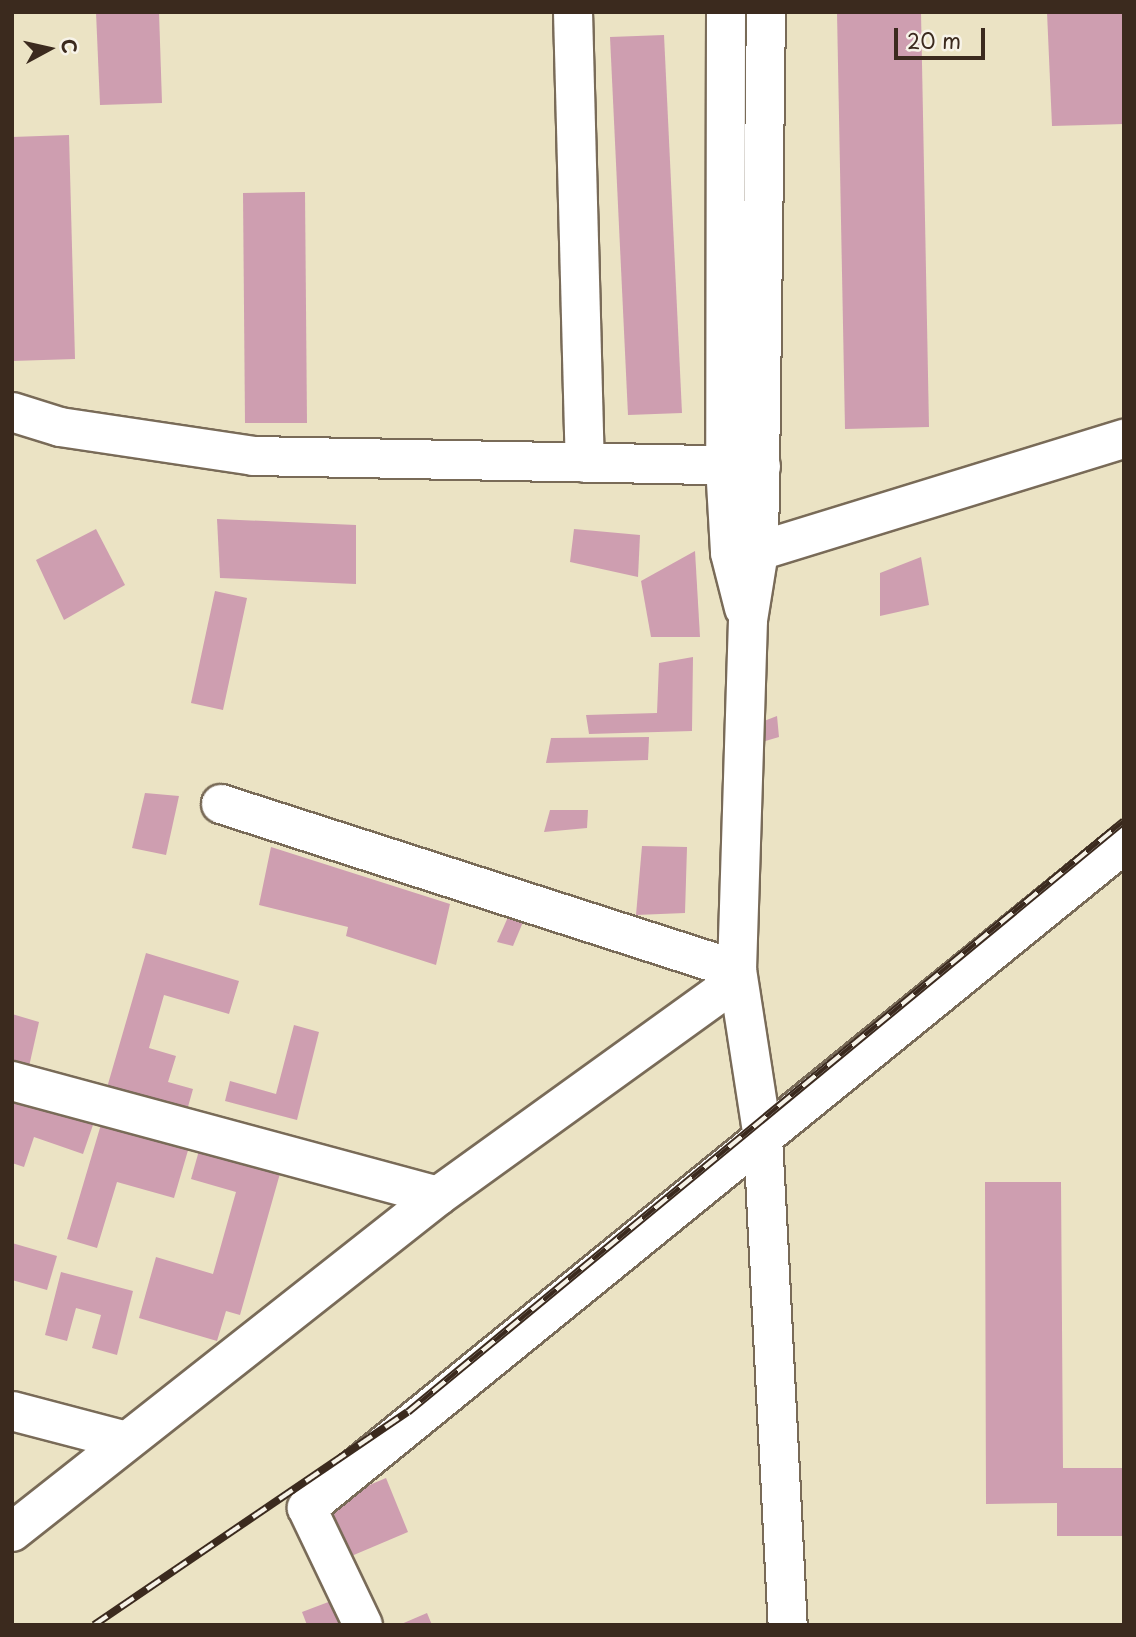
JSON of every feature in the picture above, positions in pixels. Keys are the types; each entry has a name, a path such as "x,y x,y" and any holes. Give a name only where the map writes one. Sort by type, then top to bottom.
{"street":[{"path":"573,12 585,463"},
{"path":"726,12 748,620 737,970 763,1137 788,1625"},
{"path":"743,465 766,12"},
{"path":"12,412 60,427 253,456 743,465"},
{"path":"744,552 1124,439"},
{"path":"221,804 737,970"},
{"path":"363,1625 307,1508 1124,844"},
{"path":"12,1532 438,1196 726,988 737,970"},
{"path":"12,1082 438,1196"},
{"path":"12,1411 126,1441"}],"building":[{"path":"96,12 159,12 162,103 100,105"},
{"path":"837,12 921,12 929,427 845,429"},
{"path":"1047,12 1122,12 1124,124 1052,126"},
{"path":"664,35 682,413 628,415 610,37"},
{"path":"69,135 75,359 12,361 12,137"},
{"path":"305,192 307,423 245,423 243,193"},
{"path":"217,519 356,525 356,584 220,578"},
{"path":"96,529 125,585 64,620 36,560"},
{"path":"574,529 640,535 638,577 570,562"},
{"path":"695,551 700,637 651,637 641,581"},
{"path":"921,557 929,605 880,616 880,573"},
{"path":"215,591 247,598 223,710 191,703"},
{"path":"693,657 692,731 589,734 586,715 657,713 659,663"},
{"path":"777,716 779,737 759,743 759,723"},
{"path":"649,737 648,760 546,763 551,738"},
{"path":"145,793 179,796 166,855 132,848"},
{"path":"550,810 588,810 587,828 544,832"},
{"path":"642,846 687,847 685,913 636,915"},
{"path":"271,847 450,904 436,965 346,936 348,927 259,905"},
{"path":"508,917 523,922 513,946 497,942"},
{"path":"146,953 239,981 229,1014 164,995 149,1048 176,1056 168,1082 193,1089 186,1114 106,1091"},
{"path":"12,1014 39,1022 28,1071 12,1066"},
{"path":"294,1025 319,1032 297,1120 225,1101 230,1081 276,1094"},
{"path":"12,1101 94,1122 83,1154 34,1137 24,1167 12,1163"},
{"path":"102,1121 189,1147 174,1198 117,1182 97,1248 67,1239"},
{"path":"200,1147 281,1170 240,1315 226,1311 217,1341 139,1318 156,1257 213,1274 236,1192 191,1179"},
{"path":"985,1182 1061,1182 1063,1468 1124,1468 1124,1536 1057,1536 1057,1503 986,1504"},
{"path":"12,1243 57,1256 47,1290 12,1280"},
{"path":"61,1272 133,1291 117,1355 92,1348 101,1315 76,1308 67,1341 45,1335"},
{"path":"386,1478 408,1532 342,1560 320,1506"},
{"path":"339,1598 349,1625 307,1625 302,1612"},
{"path":"427,1613 432,1625 399,1625"}],"railway":[{"path":"94,1625 408,1412 1124,821"}]}
